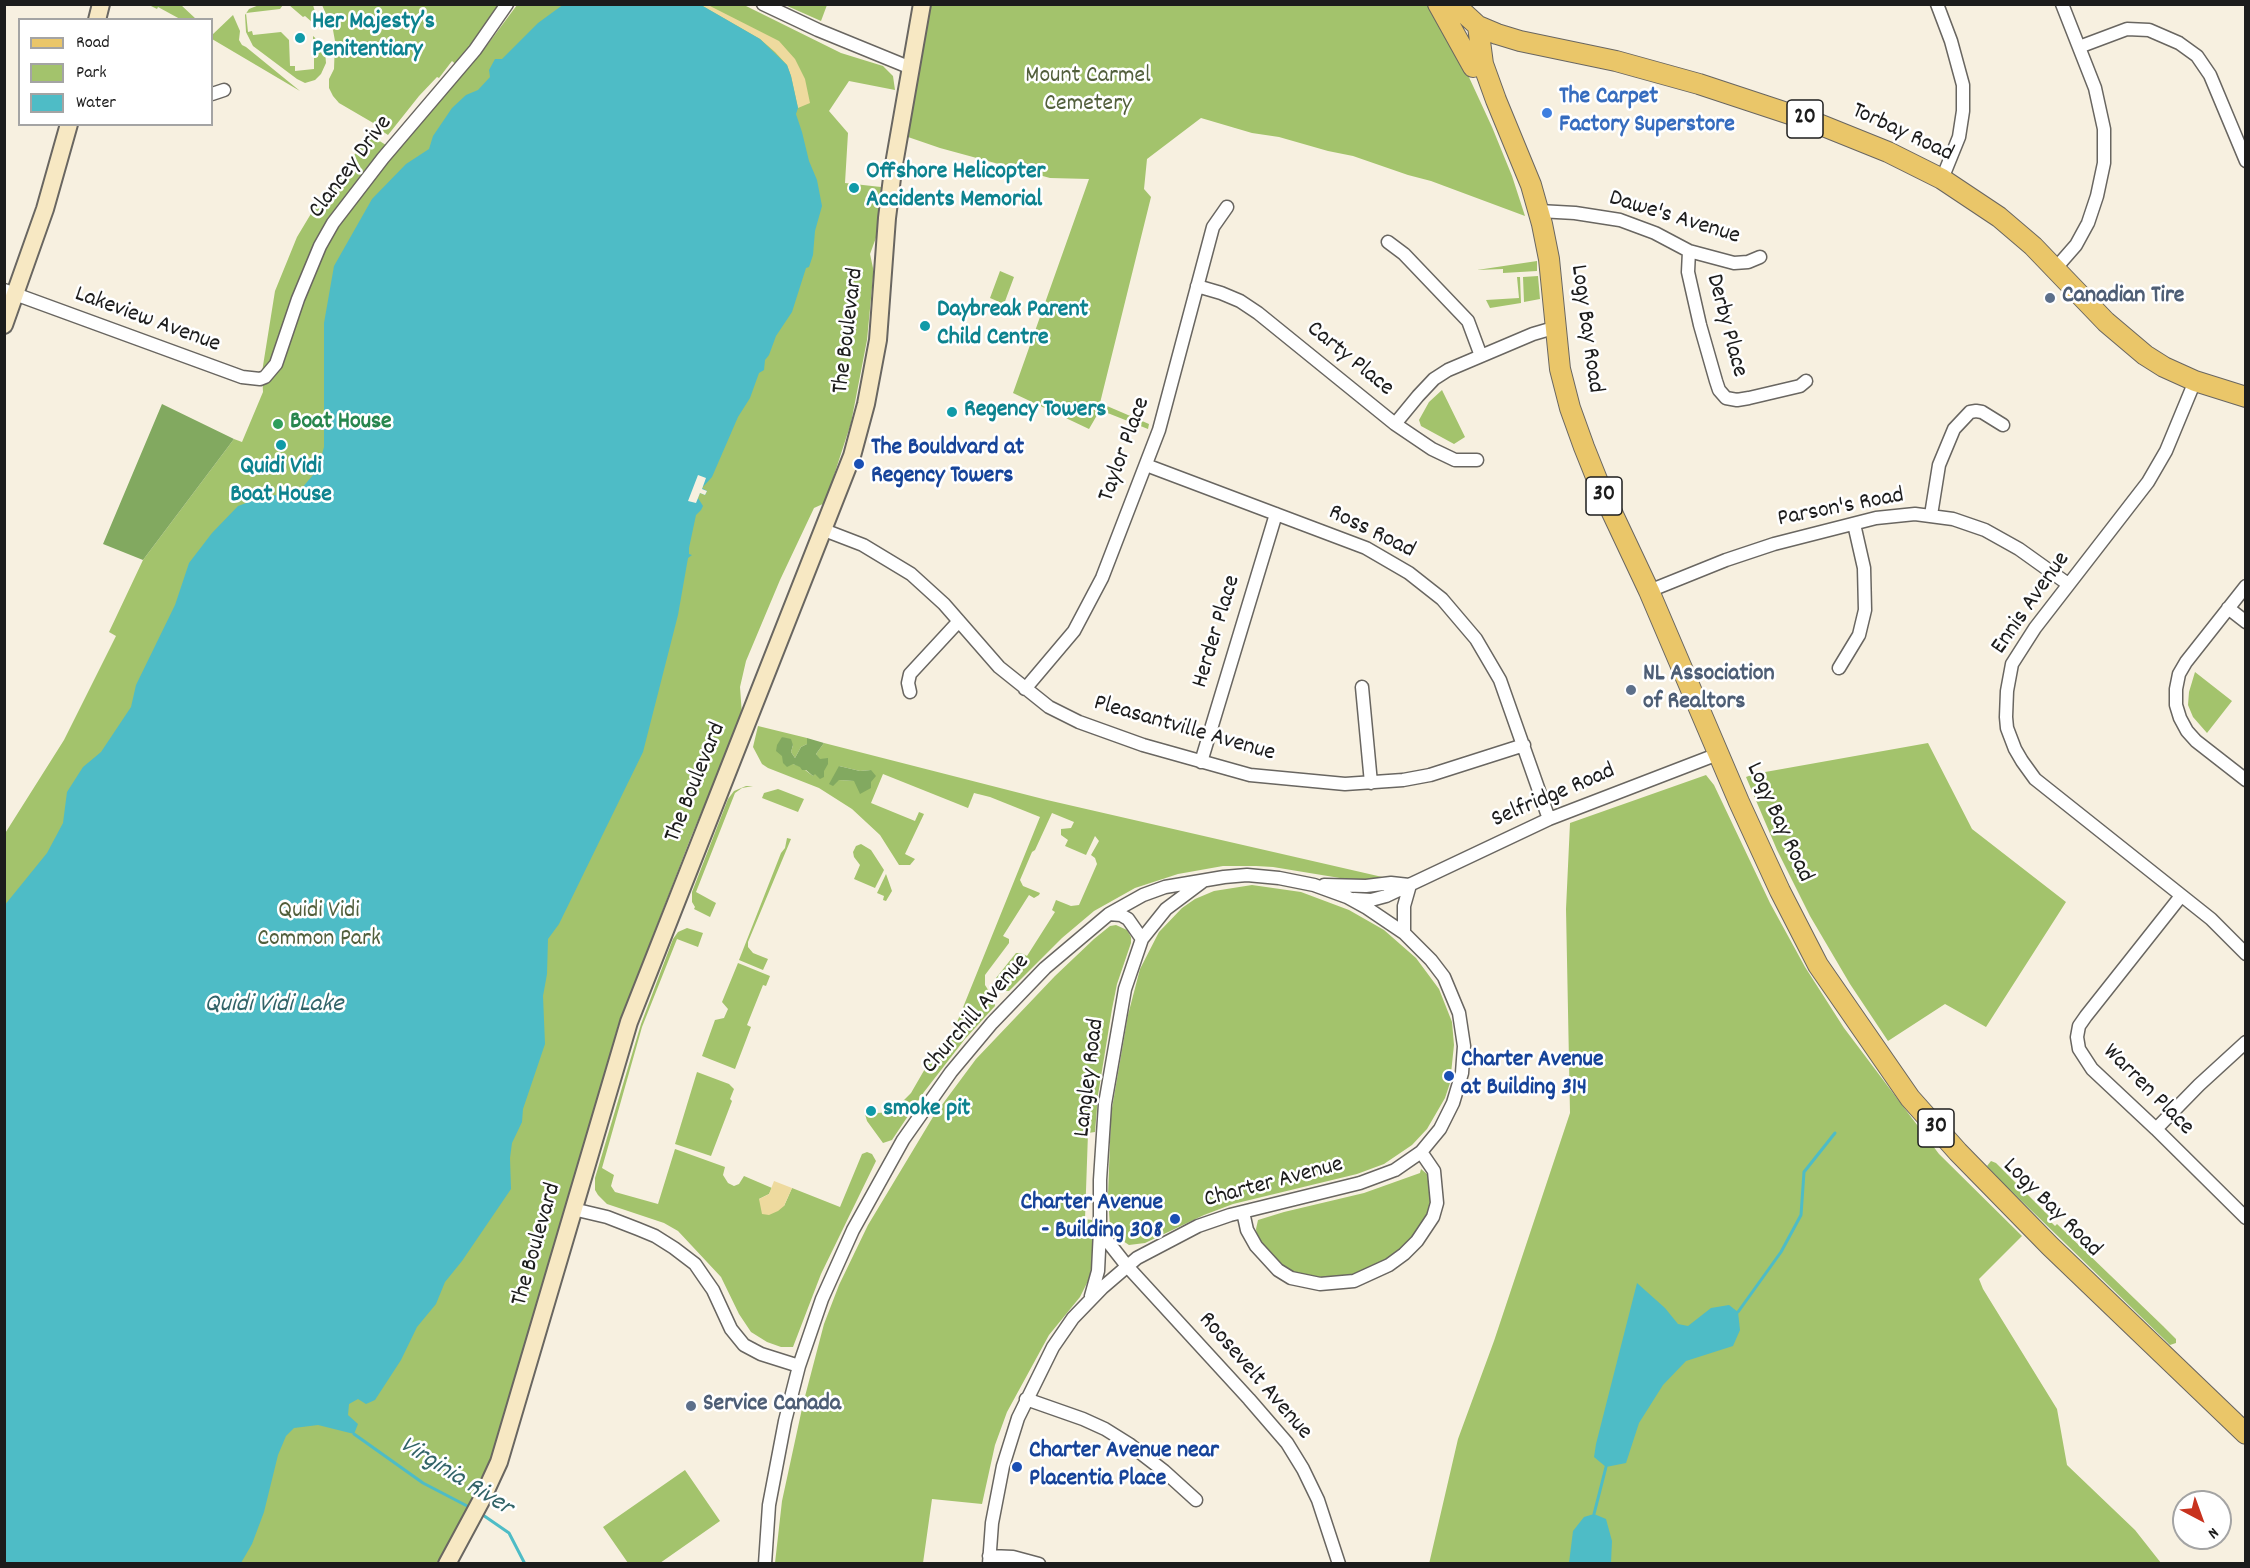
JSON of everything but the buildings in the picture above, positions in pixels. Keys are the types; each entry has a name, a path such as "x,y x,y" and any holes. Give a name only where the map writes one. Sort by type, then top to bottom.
{"main road":[{"path":"1437,4 1473,67"},
{"path":"1454,4 1478,26"},
{"name":"Logy Bay Road","path":"1478,26 1468,36 1467,44 1473,67 1484,89 1492,91"},
{"name":"Logy Bay Road","path":"1478,26 1483,64 1539,211 1549,258 1560,369 1570,408 1600,487 1649,591 1718,754 1780,891 1818,965 1910,1098 2050,1246 2246,1434"},
{"name":"Torbay Road","path":"1478,26 1520,41 1616,61 1699,84 1849,136 1888,152 1942,179 1999,217 2055,269 2106,322 2145,355 2194,381 2246,397"},
{"path":"1492,91 1490,61 1493,52 1501,45 1520,41"}],"street":[{"name":"Clancey Drive","path":"265,377 276,363 302,288 333,223 376,166 475,50 507,4"},
{"path":"763,4 818,30 911,68"},
{"name":"The Boulevard","path":"447,1563 482,1500 503,1448 628,1022 852,456 866,404 880,322 885,241 893,170 922,4"},
{"path":"1937,4 1951,41 1963,85 1963,111 1959,137 1942,179"},
{"path":"2055,269 2076,244 2088,223 2099,189 2104,163 2104,129 2095,88 2062,4"},
{"path":"2079,47 2127,29 2149,30 2179,43 2197,56 2210,75 2246,161"},
{"path":"4,325 10,292 45,209 68,126"},
{"name":"Taylor Place","path":"1025,689 1074,631 1089,607 1102,579 1162,419 1213,227 1227,207"},
{"name":"Dawe's Avenue","path":"1539,211 1575,213 1620,220 1655,233 1689,251 1734,263 1748,262 1760,257"},
{"path":"1388,242 1404,254 1460,312 1474,334 1481,356"},
{"name":"Derby Place","path":"1689,251 1688,272 1700,326 1719,390 1726,398 1737,400 1749,398 1800,386 1806,381"},
{"name":"Carty Place","path":"1197,286 1240,301 1258,313 1395,424 1432,449 1455,460 1477,460"},
{"name":"Lakeview Avenue","path":"10,292 242,377 260,379 265,377"},
{"path":"1395,424 1434,379 1448,370 1533,334 1557,327"},
{"name":"Ennis Avenue","path":"2194,381 2157,467 2129,508 2068,584 2012,664 2006,706 2007,728 2022,761 2035,779 2211,919 2246,954"},
{"path":"1931,515 1939,465 1954,429 1965,416 1976,411 1982,412 2003,425"},
{"name":"Ross Road","path":"1146,465 1373,552 1409,573 1442,599 1490,659 1509,699 1549,819"},
{"name":"Herder Place","path":"1201,762 1276,514"},
{"name":"Parson's Road","path":"1649,591 1752,551 1854,524 1894,516 1931,515 1969,525 2005,539 2068,584"},
{"path":"1839,668 1859,634 1865,610 1864,568 1854,524"},
{"name":"Pleasantville Avenue","path":"824,530 863,545 895,563 928,589 987,655 1049,707 1079,722 1143,745 1250,775 1319,783 1371,783 1430,775 1524,745"},
{"path":"2246,586 2186,662 2179,675 2176,689 2176,705 2180,718 2196,741 2246,780"},
{"path":"2228,608 2246,622"},
{"path":"910,692 908,683 910,674 959,621"},
{"path":"1362,687 1371,783"},
{"name":"Selfridge Road","path":"1347,897 1360,900 1378,899 1549,819 1718,754"},
{"name":"Churchill Avenue","path":"765,1563 769,1505 775,1473 799,1366 822,1299 853,1230 890,1163 920,1115 951,1072 992,1023 1045,968 1109,914 1137,898 1155,891 1207,879 1247,876 1279,878 1314,885"},
{"name":"Langley Road","path":"1089,1301 1098,1270 1100,1180 1110,1067 1125,989 1142,939 1166,909 1180,896 1207,879"},
{"name":"Selfridge Road","path":"1314,885 1366,886 1391,883 1410,885"},
{"name":"Charter Avenue","path":"989,1560 992,1523 1003,1466 1026,1399 1053,1347 1073,1318 1089,1301 1127,1266 1147,1252 1198,1226 1378,1177 1395,1170 1420,1152 1440,1128 1453,1103 1462,1073 1464,1046 1459,1013 1444,977 1431,960 1404,933 1347,897 1314,885"},
{"path":"1404,933 1404,906 1410,885"},
{"name":"Warren Place","path":"2181,896 2079,1026 2077,1037 2079,1049 2092,1069 2246,1218"},
{"path":"1109,914 1121,915 1128,919 1142,939"},
{"path":"2156,1129 2246,1042"},
{"path":"1243,1212 1247,1230 1256,1246 1278,1270 1291,1278 1306,1282 1327,1284 1354,1281 1389,1265 1404,1254 1417,1241 1433,1217 1437,1203 1434,1172 1420,1152"},
{"path":"573,1209 607,1217 655,1236 674,1248 694,1264 706,1280 731,1329 744,1345 761,1354 799,1366"},
{"path":"1100,1226 1127,1266"},
{"name":"Roosevelt Avenue","path":"1127,1266 1250,1399 1287,1443 1303,1468 1318,1500 1339,1563"},
{"path":"1026,1399 1083,1419 1113,1434 1164,1471 1196,1500"},
{"path":"989,1560 1012,1557 1039,1563"}],"green space":[{"path":"827,4 821,21 785,5"},
{"path":"149,5 181,5 195,18 178,18 158,7 157,9"},
{"path":"259,5 283,5 280,9 246,13 249,9"},
{"path":"289,5 313,5 320,29 305,16 303,17"},
{"path":"322,5 507,5 460,68 452,61 439,78 437,77 419,96 388,135 376,127 385,116 382,115 375,124 339,103 333,96 329,88 329,79 334,69 335,41 333,30"},
{"name":"Quidi Vidi Lake","path":"517,5 744,5 841,53 883,66 893,76 895,90 849,81 829,111 848,133 845,183 881,187 877,235 870,254 873,277 867,340 851,423 825,503 814,508 780,580 746,661 740,687 742,715 691,837 618,1026 494,1452 479,1488 438,1563 5,1563 4,835 64,740 116,636 109,632 143,560 234,439 242,442 263,392 262,372 275,291 297,237 321,197 370,135 397,152 485,48"},
{"name":"Mount Carmel Cemetery","path":"929,5 1432,5 1443,21 1492,127 1525,216 1431,181 1353,156 1279,137 1252,133 1201,118 1147,159 1144,189 1151,197 1100,403 1149,424 1148,429 1100,410 1089,429 1013,393 1089,179 1050,178 908,137"},
{"path":"246,13 248,32 252,31 253,35 281,32 289,40 290,66 295,66 295,71 314,69 314,58 318,57 317,43 313,43 313,36 321,43 325,51 326,63 321,74 315,80 305,83 253,46 246,32"},
{"path":"233,15 240,31 239,40 242,45 300,91 213,40 213,34"},
{"path":"1537,261 1537,271 1503,273 1503,269 1477,270"},
{"path":"1000,271 1014,277 1004,304 990,298"},
{"path":"1538,276 1540,299 1524,302 1523,277"},
{"path":"1517,277 1520,277 1521,303 1490,308 1486,300 1519,298"},
{"path":"1442,390 1465,437 1454,444 1421,426 1419,420 1429,402"},
{"path":"162,404 234,439 143,560 103,544"},
{"path":"2195,672 2232,701 2207,733 2193,717 2188,705"},
{"path":"758,726 807,738 807,744 801,747 795,758 791,752 793,745 782,737 793,764 800,766 813,776 819,759 816,754 824,743 1047,800 1391,879 1346,879 1256,866 1223,866 1178,874 1135,888 1094,911 1062,938 1009,991 1003,991 996,984 996,978 1016,953 1027,956 1055,912 1052,910 1056,900 1071,906 1079,905 1097,864 1091,855 1099,841 1095,836 1086,855 1065,846 1068,840 1061,835 1061,829 1071,828 1074,822 1052,813 1020,880 1023,886 1040,893 1034,898 1029,895 1003,936 1009,939 1009,943 985,975 985,985 994,999 995,1006 965,1039 924,1092 892,1140 883,1143 867,1121 865,1114 890,1112 890,1107 902,1102 911,1093 937,1048 945,1052 1040,817 974,793 968,808 883,774 871,803 915,821 919,812 924,814 905,854 915,859 910,865 899,865 880,835 852,809 819,788 768,768 762,764 753,747","holes":["839,766 860,771 871,770 871,782 839,780"]},
{"path":"782,737 791,739 793,745 791,752 795,758 801,747 807,744 807,738 824,743 816,754 820,759 828,758 824,777 820,779 815,774 813,776 793,764 787,767 783,763 782,756 776,751"},
{"path":"1928,743 1972,829 2066,902 1986,1027 1945,1004 1888,1041 1850,984 1810,916 1777,850 1746,777"},
{"path":"839,766 860,771 871,770 876,776 871,782 871,788 860,794 854,781 839,780 833,786 829,784"},
{"path":"1706,775 1714,785 1770,903 1805,967 1844,1028 1939,1154 2022,1236 1979,1279 1983,1289 2057,1409 2067,1465 2135,1530 2161,1563 1429,1564 1458,1439 1494,1341 1570,1113 1566,909 1570,823"},
{"path":"746,786 753,786 742,788 735,793 696,892 716,903 710,917 694,909 692,892 728,799 734,791"},
{"path":"778,789 804,799 798,812 762,798 764,793"},
{"path":"787,838 791,839 748,942 748,947 753,953 768,959 763,970 739,960 781,853 785,848"},
{"path":"861,844 871,850 884,870 875,888 854,879 860,865 853,852 856,846"},
{"path":"886,874 892,891 886,901 883,900 884,896 877,893"},
{"path":"1252,885 1301,892 1349,910 1384,930 1416,958 1439,989 1452,1022 1454,1045 1450,1083 1445,1098 1427,1129 1412,1145 1384,1164 1357,1174 1233,1204 1145,1243 1129,1245 1114,1235 1110,1227 1108,1196 1111,1114 1128,1015 1140,969 1159,932 1182,908 1195,899 1214,891"},
{"path":"1116,925 1127,930 1131,943 1117,984 1112,1009 1098,1095 1095,1132 1088,1133 1085,1219 1092,1220 1090,1277 1080,1297 1049,1335 1007,1412 995,1445 982,1504 932,1499 923,1563 775,1563 782,1501 803,1404 824,1324 839,1285 868,1225 933,1117 976,1059 1055,976 1094,939 1110,926"},
{"path":"687,928 703,933 698,947 677,939 642,1027 602,1168 614,1175 611,1186 615,1192 658,1204 675,1149 725,1167 723,1175 728,1183 734,1186 739,1184 744,1176 772,1188 769,1194 759,1199 784,1206 792,1188 840,1207 862,1154 867,1152 872,1154 876,1161 821,1274 793,1347 781,1347 767,1342 751,1332 739,1314 721,1277 678,1231 664,1223 607,1204 595,1190 595,1178 641,1024 673,939 678,932"},
{"path":"738,963 770,976 766,986 763,985 747,1025 751,1027 735,1069 702,1056 715,1020 724,1018 728,1009 722,1002"},
{"path":"697,1072 729,1084 734,1089 730,1099 732,1101 711,1156 675,1144"},
{"path":"1991,1161 1996,1163 2053,1220 2051,1222 2055,1226 2057,1224 2163,1326 2176,1339 2176,1343 2170,1345 2002,1182 1987,1166"},
{"path":"1421,1169 1427,1174 1431,1194 1430,1207 1423,1226 1399,1251 1384,1262 1352,1276 1322,1280 1294,1274 1267,1252 1257,1237 1258,1220 1364,1193 1420,1173"},
{"path":"685,1470 720,1521 660,1563 628,1563 603,1527"}],"sand":[{"path":"701,5 708,5 779,41 795,59 805,79 810,103 798,108 787,65 775,52 760,39"},
{"path":"774,1181 792,1188 784,1206 769,1215 762,1214 759,1199 769,1194"}],"water":[{"name":"Quidi Vidi Lake","path":"564,4 701,5 760,39 787,65 798,108 796,114 809,161 817,180 822,206 815,231 813,255 809,267 806,268 792,312 776,336 765,360 764,370 759,373 750,398 738,417 712,477 702,488 707,491 705,495 700,493 698,498 703,506 696,515 689,548 689,554 692,555 688,558 678,615 643,752 559,924 548,939 547,974 543,996 545,1044 523,1109 522,1122 512,1143 511,1189 445,1282 436,1304 417,1327 401,1360 375,1400 366,1404 358,1399 349,1404 348,1415 358,1424 354,1434 318,1425 294,1428 286,1436 278,1455 264,1512 252,1544 241,1563 5,1563 4,906 47,853 63,823 67,792 83,767 101,752 131,707 136,685 175,605 189,563 212,533 238,506 265,496 291,494 291,501 318,469 324,447 324,323 334,266 372,199 406,164 429,149 433,136 452,108 466,95 478,90 490,77 489,70 495,59 502,59 538,23"},
{"path":"1637,1283 1665,1308 1678,1324 1688,1326 1711,1308 1729,1305 1738,1312 1740,1330 1733,1346 1686,1361 1663,1385 1639,1423 1626,1463 1606,1467 1594,1457 1596,1444"},
{"path":"1594,1514 1606,1519 1612,1541 1611,1563 1569,1563 1573,1531 1584,1517"}],"pier":[{"path":"698,475 706,478 702,489 707,491 705,495 700,493 696,503 688,501"}],"waterway":[{"path":"1738,1312 1781,1252 1801,1215 1804,1172 1835,1133"},
{"name":"Virginia River","path":"354,1434 423,1483 471,1508"},
{"path":"1594,1514 1606,1467"},
{"name":"Virginia River","path":"480,1513 509,1533 525,1564"}],"place":[{"name":"Her Majesty’s Penitentiary","path":"300,38"},
{"name":"The Carpet Factory Superstore","path":"1547,113"},
{"name":"Offshore Helicopter Accidents Memorial","path":"854,188"},
{"name":"Canadian Tire","path":"2050,298"},
{"name":"Daybreak Parent Child Centre","path":"925,326"},
{"name":"Regency Towers","path":"952,412"},
{"name":"Boat House","path":"278,424"},
{"name":"Quidi Vidi Boat House","path":"281,445"},
{"name":"The Bouldvard at Regency Towers","path":"859,464"},
{"name":"NL Association of Realtors","path":"1631,690"},
{"name":"Charter Avenue at Building 314","path":"1449,1076"},
{"name":"smoke pit","path":"871,1111"},
{"name":"Charter Avenue - Building 308","path":"1175,1219"},
{"name":"Service Canada","path":"691,1406"},
{"name":"Charter Avenue near Placentia Place","path":"1017,1467"}],"park label":[{"name":"Quidi Vidi Common Park","path":"319,927"}]}
